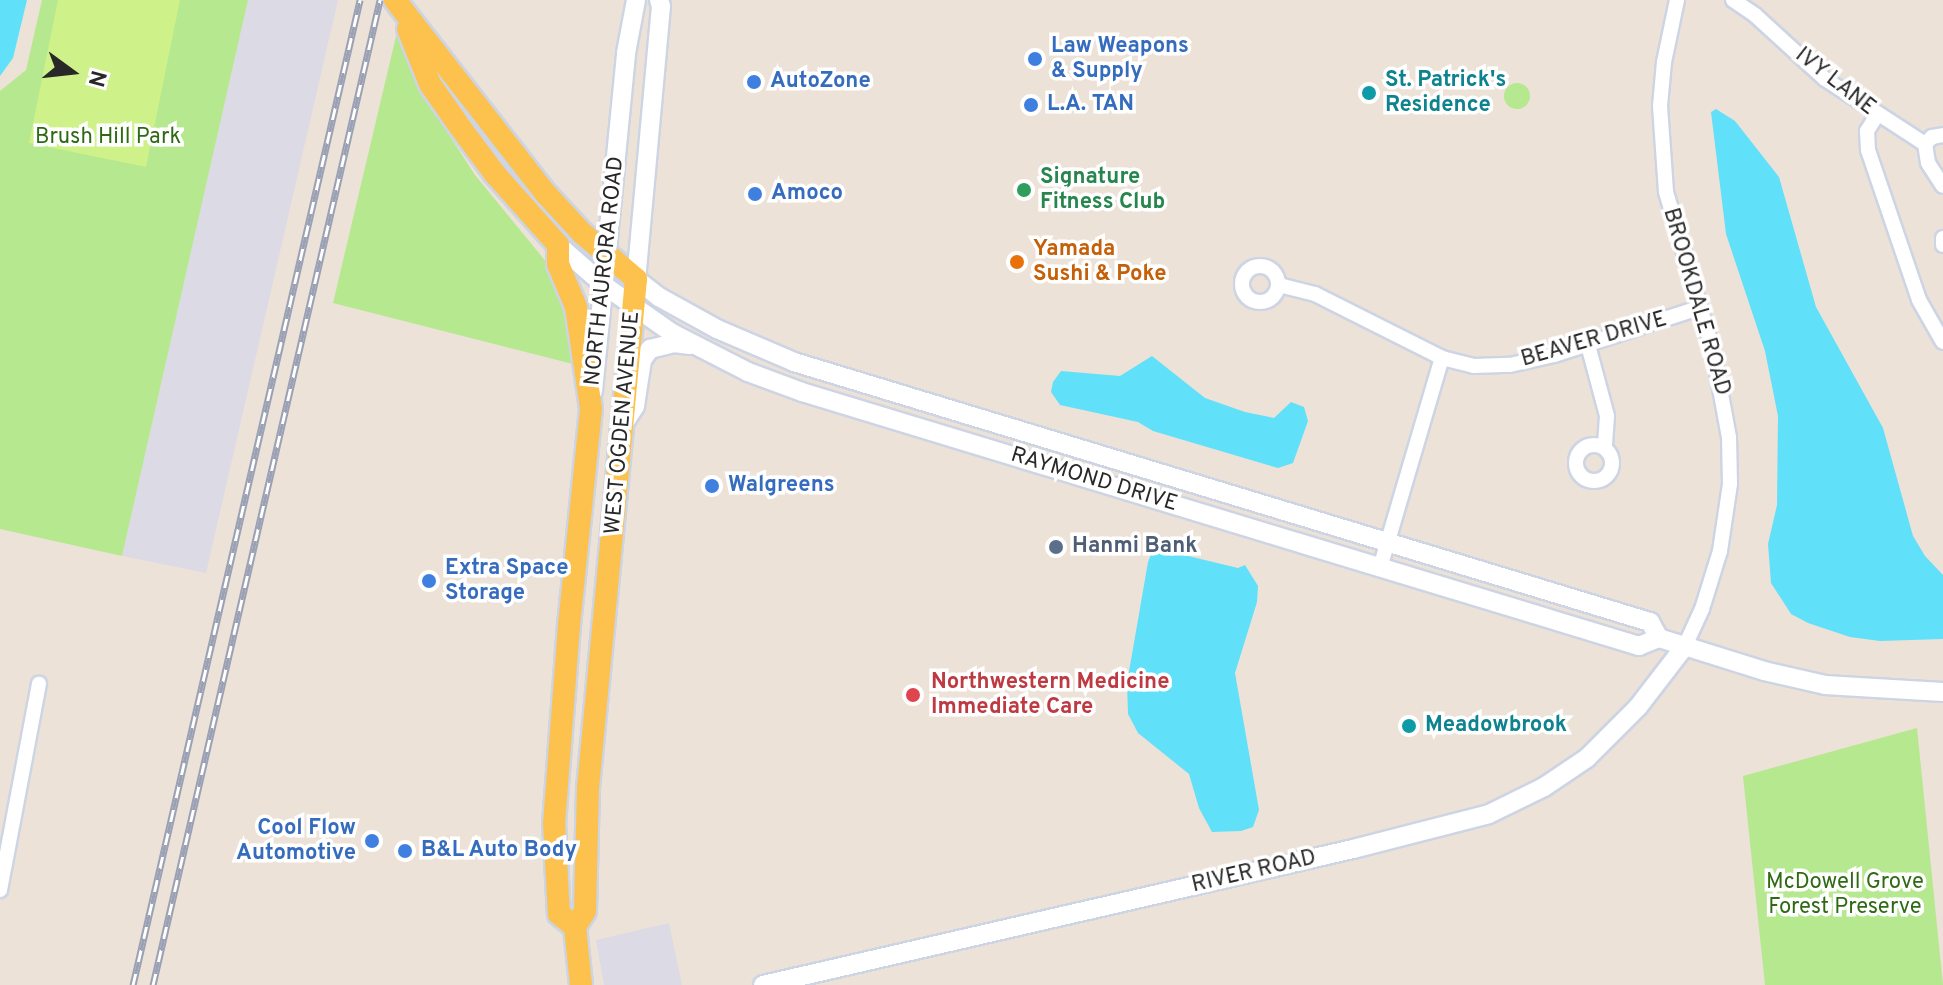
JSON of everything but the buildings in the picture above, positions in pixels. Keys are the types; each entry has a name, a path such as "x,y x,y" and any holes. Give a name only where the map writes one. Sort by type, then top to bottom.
{"main road":[{"name":"WEST OGDEN AVENUE","path":"397,3 513,157 582,233 636,279 587,800 585,911 575,927 581,985"},
{"name":"WEST OGDEN AVENUE","path":"397,3 430,84 495,174 558,245 558,264 576,307 591,409"},
{"name":"NORTH AURORA ROAD","path":"577,542 591,409"},
{"name":"WEST OGDEN AVENUE","path":"575,927 559,914 554,823 577,542"}],"street":[{"name":"NORTH AURORA ROAD","path":"591,409 626,53 636,0"},
{"name":"NORTH AURORA ROAD","path":"636,279 661,6 659,0"},
{"name":"BROOKDALE ROAD","path":"1677,0 1664,62 1661,145 1674,230 1725,402 1730,484 1720,551 1702,609 1685,646"},
{"name":"IVY LANE","path":"1733,0 1825,79 1925,144"},
{"path":"1877,115 1867,131 1868,150 1919,300 1943,342"},
{"path":"1943,135 1928,139 1925,144 1928,163 1943,186"},
{"path":"1943,238 1943,245"},
{"name":"RAYMOND DRIVE","path":"558,245 634,308 693,345 789,387 1639,646 1659,638 1797,680 1879,690 1943,692"},
{"name":"RAYMOND DRIVE","path":"636,279 682,311 794,362 1650,622 1659,638"},
{"name":"BEAVER DRIVE","path":"1279,285 1315,294 1442,358 1474,366 1510,365 1588,345 1699,308"},
{"path":"623,426 635,406 642,360 650,349 674,343 693,345"},
{"path":"1588,345 1607,416 1605,448"},
{"path":"1380,568 1442,358"},
{"name":"RIVER ROAD","path":"763,985 814,979 1489,814 1544,787 1587,758 1638,707 1685,646"},
{"path":"0,890 39,684"}],"shaded area":[{"path":"248,0 338,0 206,573 122,556"},
{"path":"669,923 682,985 604,985 596,940"}],"green space":[{"name":"Brush Hill Park","path":"42,0 248,0 122,556 0,529 0,91 26,70"},
{"path":"58,0 180,0 146,167 29,143"},
{"path":"397,32 442,124 475,175 552,269 567,305 573,364 333,303"},
{"path":"1517,83 1526,87 1530,96 1526,105 1517,109 1508,105 1504,96 1508,87"},
{"name":"McDowell Grove Forest Preserve","path":"1917,728 1943,985 1765,985 1743,776"}],"water":[{"path":"0,0 27,0 13,58 0,76"},
{"path":"1716,109 1735,121 1779,177 1816,307 1883,428 1913,536 1925,556 1943,575 1943,639 1880,641 1850,637 1791,614 1771,583 1768,544 1777,505 1778,416 1765,351 1726,234 1711,112"},
{"path":"1152,356 1205,398 1245,412 1274,418 1291,402 1304,407 1308,421 1293,463 1278,468 1153,431 1138,422 1060,405 1051,392 1053,382 1061,371 1120,376"},
{"path":"1159,549 1238,568 1245,565 1258,586 1257,602 1235,673 1259,810 1253,827 1241,831 1212,832 1199,808 1189,774 1138,733 1128,714 1127,683 1148,562 1151,554"}],"railway":[{"path":"133,985 360,0"},
{"path":"153,985 380,0"}],"place":[{"name":"Law Weapons & Supply","path":"1035,59"},
{"name":"AutoZone","path":"754,82"},
{"name":"St. Patrick's Residence","path":"1369,93"},
{"name":"L.A. TAN","path":"1031,105"},
{"name":"Signature Fitness Club","path":"1024,190"},
{"name":"Amoco","path":"755,194"},
{"name":"Yamada Sushi & Poke","path":"1017,262"},
{"name":"Walgreens","path":"712,486"},
{"name":"Hanmi Bank","path":"1056,547"},
{"name":"Extra Space Storage","path":"429,581"},
{"name":"Northwestern Medicine Immediate Care","path":"913,695"},
{"name":"Meadowbrook","path":"1409,726"},
{"name":"Cool Flow Automotive","path":"372,841"},
{"name":"B&L Auto Body","path":"405,851"}]}
